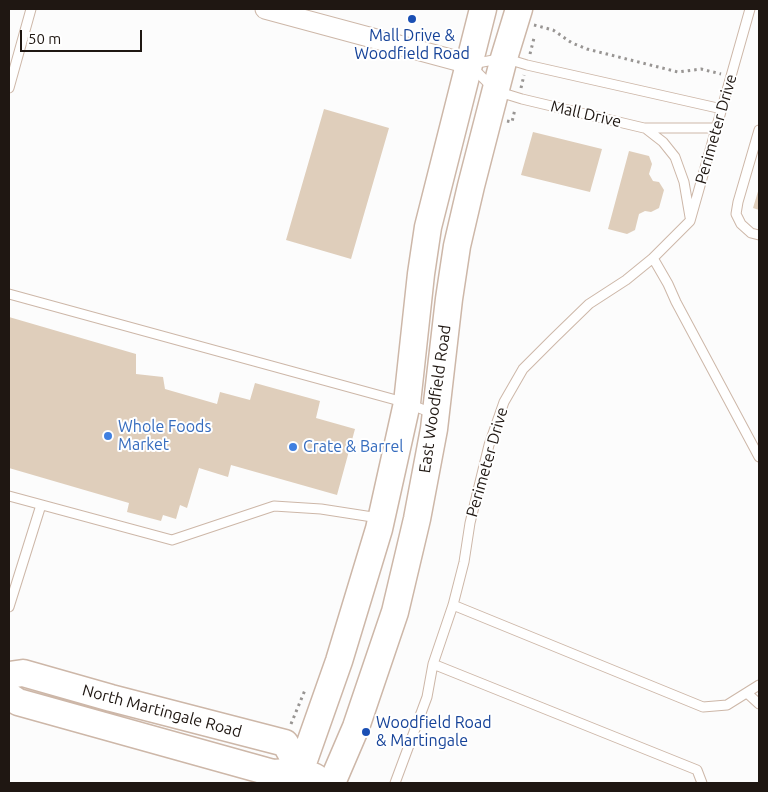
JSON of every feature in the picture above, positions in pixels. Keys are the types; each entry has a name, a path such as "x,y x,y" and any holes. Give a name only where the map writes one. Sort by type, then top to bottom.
{"street":[{"name":"Mall Drive","path":"266,9 469,64"},
{"name":"East Woodfield Road","path":"298,777 338,661 380,529 406,403 428,226 483,9"},
{"name":"East Woodfield Road","path":"332,783 356,727 395,612 417,519 434,429 457,246 504,58 528,17"},
{"name":"North Martingale Road","path":"9,675 23,673 285,743 298,777"},
{"name":"North Martingale Road","path":"9,696 18,702 273,773 332,783"}],"lane":[{"path":"9,88 31,9"},
{"name":"Perimeter Drive","path":"395,783 426,697 433,664 453,605 489,445 504,402 523,369 565,327 590,304 626,280 653,258 690,221 750,9"},
{"path":"746,22 754,9"},
{"name":"Mall Drive","path":"469,64 504,58 527,65 722,109"},
{"name":"Mall Drive","path":"469,64 496,91 522,99 644,128 716,128"},
{"path":"644,128 663,142 675,157 684,182 690,221"},
{"path":"759,130 736,214 741,224 752,233 759,235"},
{"path":"653,258 759,457"},
{"path":"9,294 406,403 435,414"},
{"path":"9,496 172,540 274,506 321,509 382,518"},
{"path":"9,607 41,505"},
{"path":"453,605 703,707 727,705 759,685"},
{"path":"433,664 697,770 702,783"},
{"path":"747,693 759,704"}],"path":[{"path":"528,17 553,30 572,43 587,49 678,72 708,71"},
{"path":"290,726 306,687"}],"building":[{"path":"324,109 389,128 351,259 286,240"},
{"path":"533,132 602,149 590,192 521,175"},
{"path":"629,151 649,156 652,164 649,174 653,181 659,182 664,190 659,208 651,212 645,211 639,214 635,230 627,234 608,229"},
{"path":"759,188 759,210 753,208"},
{"name":"Whole Foods Market","path":"9,317 136,354 136,374 163,377 165,389 217,404 220,392 250,400 255,383 320,401 316,418 355,429 337,495 231,465 228,477 199,468 187,508 180,505 176,519 163,515 161,521 127,512 129,503 9,468"}],"place":[{"name":"Mall Drive & Woodfield Road","path":"412,19"},
{"name":"Whole Foods Market","path":"108,436"},
{"name":"Crate & Barrel","path":"293,447"},
{"name":"Woodfield Road & Martingale","path":"366,732"}]}
